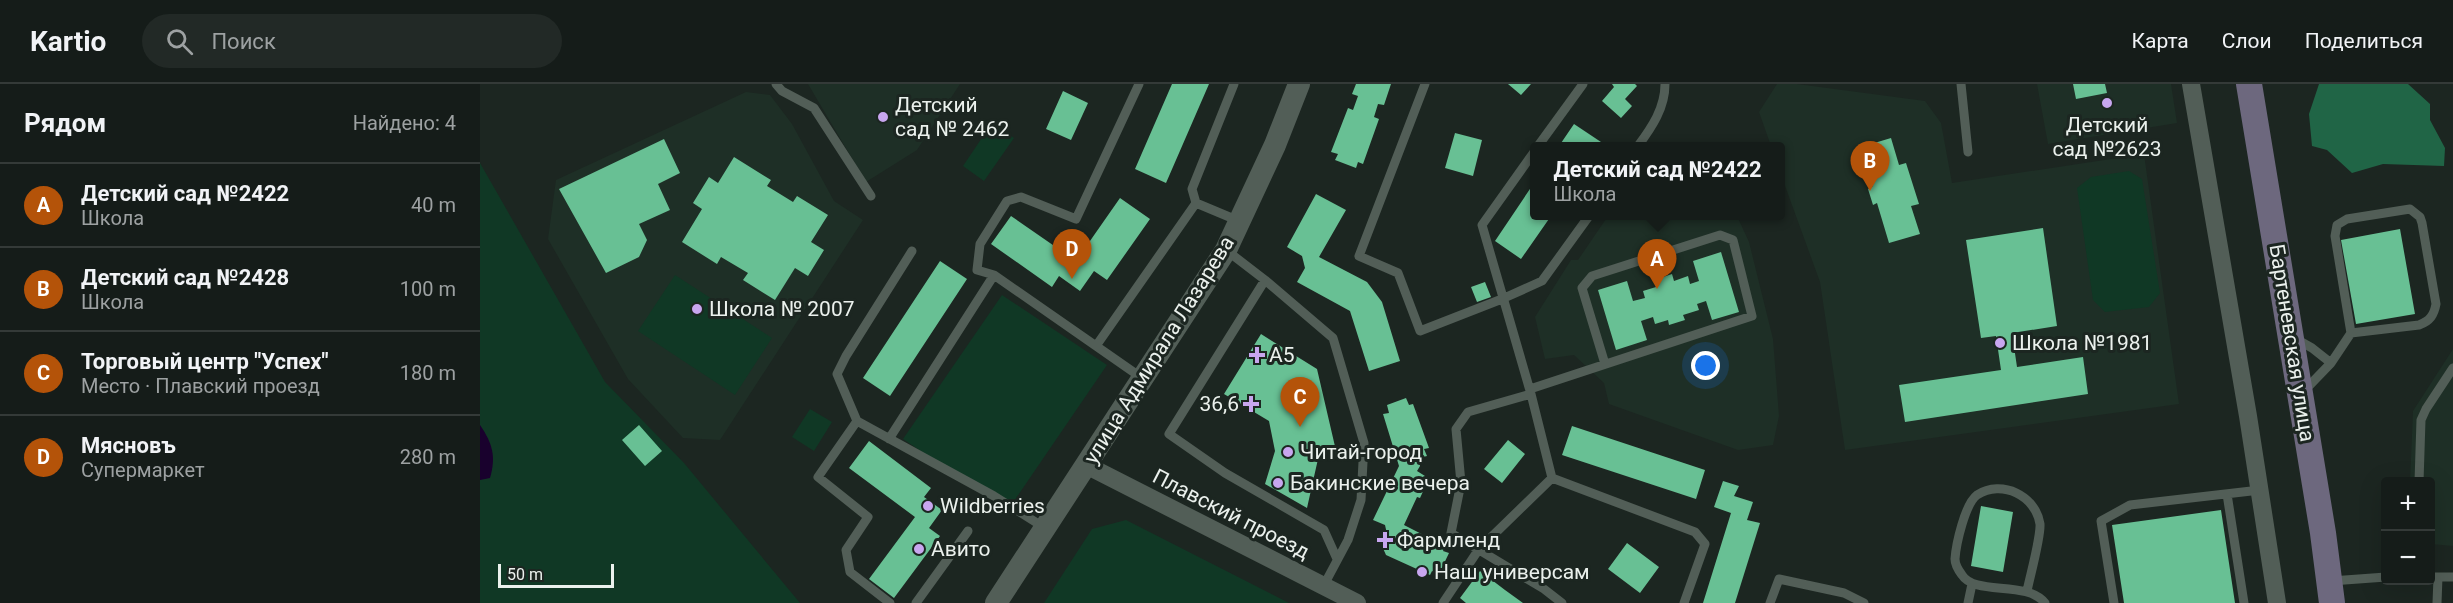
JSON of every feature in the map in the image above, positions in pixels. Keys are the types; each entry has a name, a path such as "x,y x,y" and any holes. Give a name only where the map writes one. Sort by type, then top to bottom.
{"main road":[{"name":"Бартеневская улица","path":"2249,84 2332,592"}],"street":[{"name":"улица Адмирала Лазарева","path":"996,603 1226,250 1275,145 1299,84"},
{"path":"2191,84 2277,603"},
{"name":"Плавский проезд","path":"1086,465 1357,603"}],"lane":[{"path":"776,84 782,92 814,108 871,196"},
{"path":"1139,84 1076,219 1022,197 1008,201 980,244 977,270 994,275 1142,378"},
{"path":"1196,203 1192,189 1234,84"},
{"path":"1425,84 1359,256 1398,273 1420,331 1503,299 1542,281 1586,220"},
{"path":"1542,142 1583,84"},
{"path":"1642,142 1654,125 1665,96 1665,84"},
{"path":"1961,84 1968,152"},
{"path":"1530,158 1482,225 1531,391 1552,478"},
{"path":"1096,346 1196,203"},
{"path":"1196,203 1239,221"},
{"path":"2301,393 2331,363 2351,333 2335,230 2342,221 2347,219 2410,208 2420,217 2422,223 2436,304 2435,311 2431,318 2419,325 2351,333"},
{"path":"1562,603 1544,589 1451,533 1461,483 1456,429 1468,412 1752,316 1733,240 1720,235 1592,276 1582,288 1605,364"},
{"path":"1226,250 1334,338 1364,443 1361,500 1348,540 1324,585"},
{"path":"912,251 837,374 857,421 994,496 1044,528"},
{"path":"889,439 994,275"},
{"path":"1265,280 1169,434 1225,473 1324,530 1336,560"},
{"path":"2291,337 2312,348 2331,363"},
{"path":"2419,477 2421,420 2453,368"},
{"path":"857,421 818,477 868,517 846,550 850,572 890,603"},
{"path":"1443,603 1479,549 1552,478"},
{"path":"1552,478 1695,532 1705,544 1683,603"},
{"path":"2027,591 2040,526 2035,508 2022,495 1997,488 1976,496 1964,517 1955,561 1963,578 1972,584 2027,591 2045,603"},
{"path":"2114,603 2101,521 2130,505 2260,490"},
{"path":"2227,494 2244,603"},
{"path":"916,603 968,531"},
{"path":"2435,577 2453,577"},
{"path":"2332,592 2381,578"},
{"path":"1770,603 1779,579 1844,592 1864,603"},
{"path":"1968,603 1972,584"},
{"path":"2435,585 2437,603"}],"shaded area":[{"name":"Детский сад № 2462","path":"808,84 960,84 917,150 866,182"},
{"name":"Школа №1981","path":"1777,84 1797,84 1925,101 1941,123 1952,183 2144,154 2179,404 1845,450 1820,282 1785,186 1785,142 1770,142 1759,112"},
{"name":"Детский сад №2623","path":"2037,84 2171,84 2177,123 2048,144"},
{"name":"Школа № 2007","path":"746,92 770,95 792,124 834,201 863,220 720,440 683,438 628,379 548,239 556,180"},
{"path":"1605,220 1739,220 1749,242 1773,339 1779,416 1773,445 1738,450 1609,404 1604,383 1574,355 1545,359 1535,317 1571,260 1578,260"},
{"path":"2453,349 2453,546 2435,544 2435,477 2410,477 2413,411"},
{"path":"480,425 488,438 493,464 490,478 480,480"}],"green space":[{"path":"2319,84 2408,84 2430,104 2430,120 2445,148 2444,166 2383,164 2352,173 2327,150 2312,146 2309,114"},
{"path":"992,123 1014,138 984,181 963,166"},
{"path":"480,163 605,382 684,463 800,603 480,603"},
{"path":"2129,171 2142,179 2160,293 2149,307 2105,312 2093,300 2077,188 2091,177"},
{"path":"675,275 772,338 735,395 638,331"},
{"path":"1002,295 1107,365 1008,510 903,439"},
{"path":"810,409 832,422 814,451 792,437"},
{"path":"1126,520 1289,603 1044,603 1092,529"}],"building":[{"path":"1172,84 1209,84 1166,183 1135,169"},
{"path":"1356,84 1391,84 1384,105 1378,104 1374,117 1379,119 1363,164 1358,162 1356,168 1335,160 1338,154 1331,152 1348,108 1353,110 1358,96 1352,94"},
{"path":"1508,84 1531,84 1521,95"},
{"path":"1612,84 1635,84 1637,86 1625,99 1632,106 1621,118 1602,101 1614,87"},
{"path":"2073,84 2105,84 2107,93 2076,99"},
{"path":"1063,91 1088,103 1071,140 1046,129"},
{"path":"1574,124 1601,142 1562,142"},
{"path":"1455,133 1482,140 1473,176 1445,168"},
{"path":"1891,138 1899,165 1906,163 1919,204 1911,206 1920,234 1889,243 1877,203 1873,205 1868,189 1873,186 1861,147"},
{"path":"664,139 680,173 658,184 670,210 639,224 647,240 639,257 606,273 559,189"},
{"path":"734,157 771,180 767,186 793,202 797,196 828,215 811,242 824,250 808,276 795,268 775,300 743,280 748,273 721,257 717,264 682,242 702,209 693,203 709,177 718,183"},
{"path":"1530,189 1530,220 1548,220 1521,259 1495,241"},
{"path":"1316,194 1346,210 1319,257 1367,282 1382,302 1400,361 1369,371 1350,311 1297,282 1305,268 1302,256 1287,247"},
{"path":"1120,198 1150,219 1107,280 1094,271 1080,291 1059,276 1052,287 991,244 1011,216 1076,261"},
{"path":"2043,228 2057,326 2012,333 2017,367 2083,357 2088,394 1905,422 1899,385 2001,370 1996,336 1981,338 1966,240"},
{"path":"2400,229 2415,314 2356,324 2341,240"},
{"path":"1721,252 1739,312 1712,320 1706,301 1697,304 1699,310 1683,315 1685,320 1669,325 1668,320 1655,324 1653,317 1641,321 1647,340 1616,350 1598,290 1627,281 1633,301 1645,298 1643,291 1656,287 1654,280 1672,274 1674,281 1688,276 1690,284 1699,281 1693,261"},
{"path":"940,261 967,279 890,396 863,378"},
{"path":"1485,282 1491,297 1477,302 1471,287"},
{"path":"1261,334 1317,369 1337,455 1318,459 1307,508 1265,484 1275,451 1269,421 1224,394"},
{"path":"1406,398 1409,405 1413,404 1429,448 1424,449 1427,456 1419,458 1420,466 1417,471 1425,476 1422,482 1426,485 1420,498 1417,497 1404,525 1445,546 1443,551 1449,553 1439,574 1432,571 1430,575 1386,555 1382,546 1387,534 1385,525 1373,520 1399,466 1383,414 1389,413 1387,405"},
{"path":"639,425 662,451 645,466 622,440"},
{"path":"1572,426 1705,470 1696,499 1562,455"},
{"path":"1508,440 1525,454 1502,483 1484,469"},
{"path":"869,441 931,488 924,497 942,510 929,528 940,536 894,598 869,579 915,517 849,468"},
{"path":"1723,481 1739,486 1734,496 1753,502 1747,520 1760,523 1735,603 1703,603 1731,513 1714,507"},
{"path":"1981,506 2013,512 2003,572 1971,566"},
{"path":"2221,510 2235,603 2124,603 2112,525"},
{"path":"1627,543 1659,567 1640,593 1608,569"},
{"path":"1480,571 1523,603 1466,603 1460,598"}],"place":[{"name":"Детский сад №2623","path":"2107,103"},
{"name":"Детский сад № 2462","path":"883,117"},
{"name":"Детский сад №2428","path":"1870,191"},
{"name":"Мясновъ","path":"1072,279"},
{"name":"Детский сад №2422","path":"1657,289"},
{"name":"Школа № 2007","path":"697,309"},
{"name":"Школа №1981","path":"2000,343"},
{"name":"А5","path":"1257,355"},
{"name":"36,6","path":"1251,404"},
{"name":"Торговый центр \"Успех\"","path":"1300,427"},
{"name":"Читай-город","path":"1288,452"},
{"name":"Бакинские вечера","path":"1278,483"},
{"name":"Wildberries","path":"928,506"},
{"name":"Фармленд","path":"1385,540"},
{"name":"Авито","path":"919,549"},
{"name":"Наш универсам","path":"1422,572"}]}
